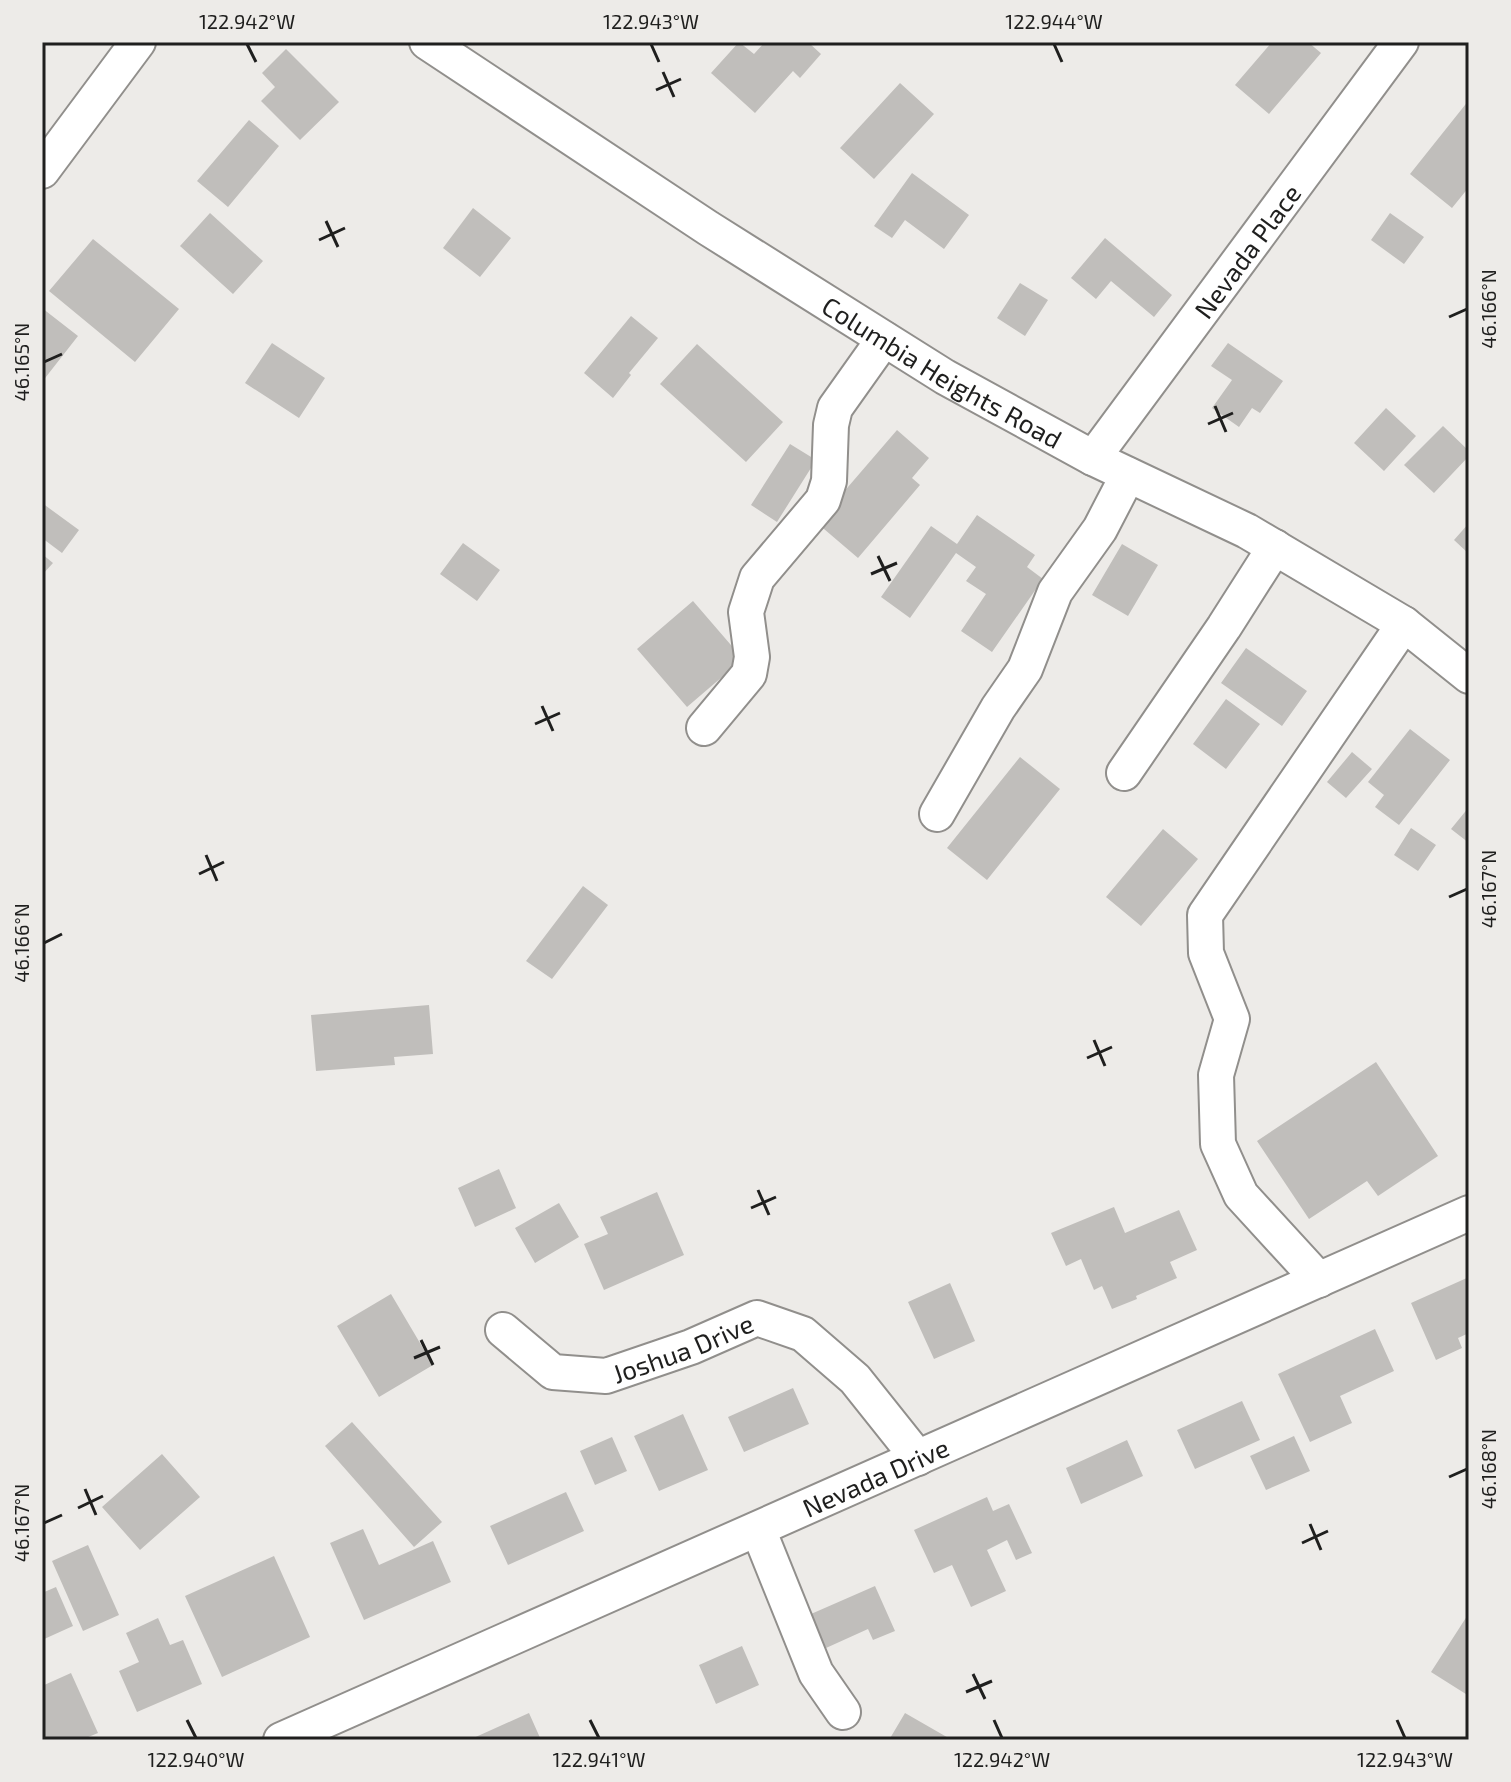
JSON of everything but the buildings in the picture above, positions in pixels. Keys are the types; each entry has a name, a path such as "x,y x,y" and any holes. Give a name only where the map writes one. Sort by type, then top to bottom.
{"street":[{"path":"42,171 138,42"},
{"name":"Columbia Heights Road","path":"427,42 708,228 945,377 1093,458 1247,531 1404,624 1469,676"},
{"name":"Nevada Place","path":"1093,458 1401,42"},
{"path":"704,728 749,674 752,657 746,612 757,578 823,500 829,481 831,425 835,408 884,339"},
{"path":"937,814 998,708 1025,669 1055,592 1100,529 1128,475"},
{"path":"1124,773 1275,547"},
{"path":"1319,1280 1241,1195 1218,1144 1216,1075 1232,1019 1206,953 1205,915 1404,624"},
{"name":"Nevada Drive","path":"281,1740 1469,1213"},
{"name":"Joshua Drive","path":"503,1330 553,1372 606,1376 691,1347 757,1318 803,1334 814,1343 855,1379 918,1458"},
{"path":"758,1529 816,1673 843,1712"}]}
